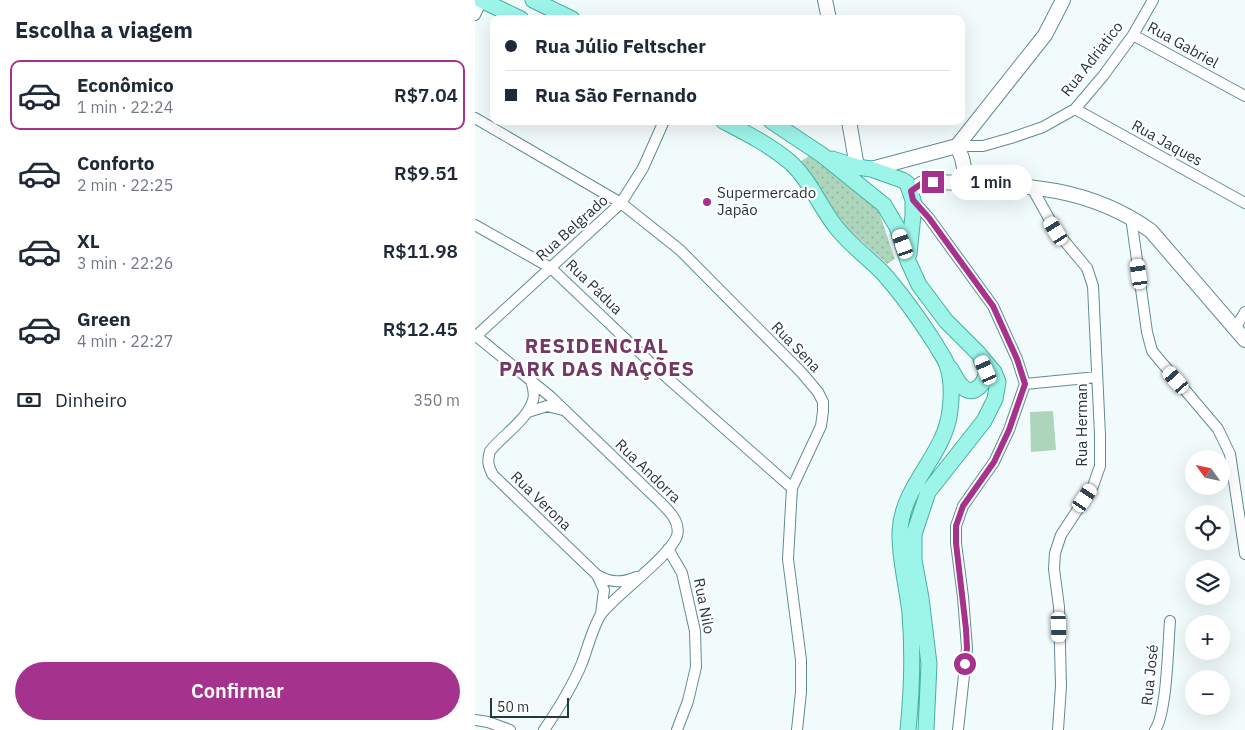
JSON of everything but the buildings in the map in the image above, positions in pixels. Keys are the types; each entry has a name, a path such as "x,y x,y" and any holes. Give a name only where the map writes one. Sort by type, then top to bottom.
{"main road":[{"path":"482,0 513,15"},
{"path":"533,0 564,15"},
{"path":"825,0 828,15"},
{"path":"967,182 963,158 957,146 1045,34 1063,0"},
{"path":"731,125 759,140 791,163 808,183 836,228 883,274 912,310 963,387 970,391 980,386 986,370 978,353"},
{"path":"777,125 822,156 884,205 897,227 908,261 919,285 946,321 995,372 998,382 995,399 984,421 928,492 914,534 914,560 921,598 929,664 926,730"},
{"path":"850,125 864,168"},
{"name":"Rua Adriatico","path":"864,168 957,146"},
{"path":"822,156 907,183 912,195 913,215 908,261"},
{"path":"912,195 921,184 933,182 1031,186 1089,199 1131,217 1151,231 1245,340"},
{"path":"908,730 913,655 900,529 905,507 915,484 947,428 951,380 947,363"}],"street":[{"path":"475,15 482,0"},
{"name":"Rua Adriatico","path":"957,146 983,146 1011,138 1043,127 1075,109 1103,76 1133,34 1153,0"},
{"name":"Rua Gabriel","path":"1133,34 1245,96"},
{"name":"Rua Jaques","path":"1075,109 1245,203"},
{"name":"Rua Sena","path":"475,118 621,203 680,250 801,372 818,392 823,402 821,426 792,488 788,559 801,660 801,692 797,730"},
{"name":"Rua Belgrado","path":"475,336 621,203 643,168 661,125"},
{"name":"Rua Herman","path":"1031,186 1056,231 1087,268 1093,286 1100,466 1093,486 1061,535 1055,553 1054,569 1059,607 1061,686 1058,730"},
{"path":"912,195 993,306 1017,359 1025,384 1009,430 994,462 963,506 956,526 956,543 967,648 958,730"},
{"path":"1131,217 1147,332 1152,351 1218,429 1230,454 1245,554"},
{"name":"Rua Pádua","path":"475,225 551,268 655,367 792,488"},
{"path":"1235,329 1245,312"},
{"name":"Rua Andorra","path":"475,336 531,380 671,513 677,523 677,536 668,549 600,615 571,686 544,730"},
{"path":"1025,384 1097,376"},
{"path":"528,412 534,394 531,380"},
{"path":"528,412 547,406 564,411"},
{"name":"Rua Verona","path":"528,412 490,451 487,459 488,466 493,475 597,575"},
{"name":"Rua Nilo","path":"668,549 682,573 695,631 696,667 688,701 677,730"},
{"path":"597,575 610,582 623,582 642,575"},
{"path":"597,575 604,590 600,615"},
{"name":"Rua José","path":"1155,730 1162,710 1170,621"},
{"path":"475,720 488,722 509,730"}],"green space":[{"path":"809,156 877,206 895,259 887,264 848,229 798,163"},
{"path":"1053,411 1056,450 1031,452 1030,412"}],"place":[{"name":"Supermercado Japão","path":"707,202"}],"district":[{"name":"RESIDENCIAL PARK DAS NAÇÕES","path":"597,358"}],"route":[{"path":"933,182 921,184 911,191 913,200 923,210 993,306 1017,359 1025,384 1009,430 994,462 963,506 956,526 956,543 966,629 967,648 965,664"}]}
